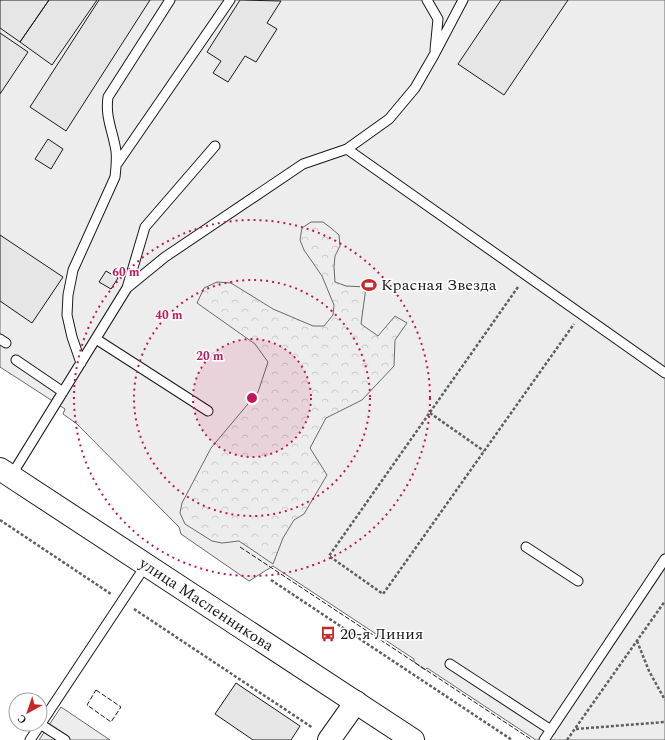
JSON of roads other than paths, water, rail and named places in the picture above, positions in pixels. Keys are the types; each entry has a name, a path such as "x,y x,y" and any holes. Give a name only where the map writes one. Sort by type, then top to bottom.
{"main road":[{"name":"улица Масленникова","path":"5,473 413,740"},
{"path":"330,740 356,702"}],"lane":[{"path":"81,363 72,337 67,315 68,295 73,270 115,177 117,164 116,152 106,108 108,97 170,0"},
{"path":"117,164 230,0"},
{"path":"427,0 438,19 434,55"},
{"path":"127,288 165,257 303,164 347,149 389,119 415,88 434,55 462,0"},
{"path":"5,473 63,392 127,288 145,227 215,146"},
{"path":"347,149 665,373"},
{"path":"96,339 208,411"},
{"path":"16,360 63,392"},
{"path":"526,547 578,581"},
{"path":"544,740 665,559"},
{"path":"48,712 146,565"},
{"path":"450,664 551,730"},
{"path":"48,729 64,740"}],"place":[{"name":"Красная Звезда","path":"369,285"},
{"name":"20-я Линия","path":"328,634"}]}
